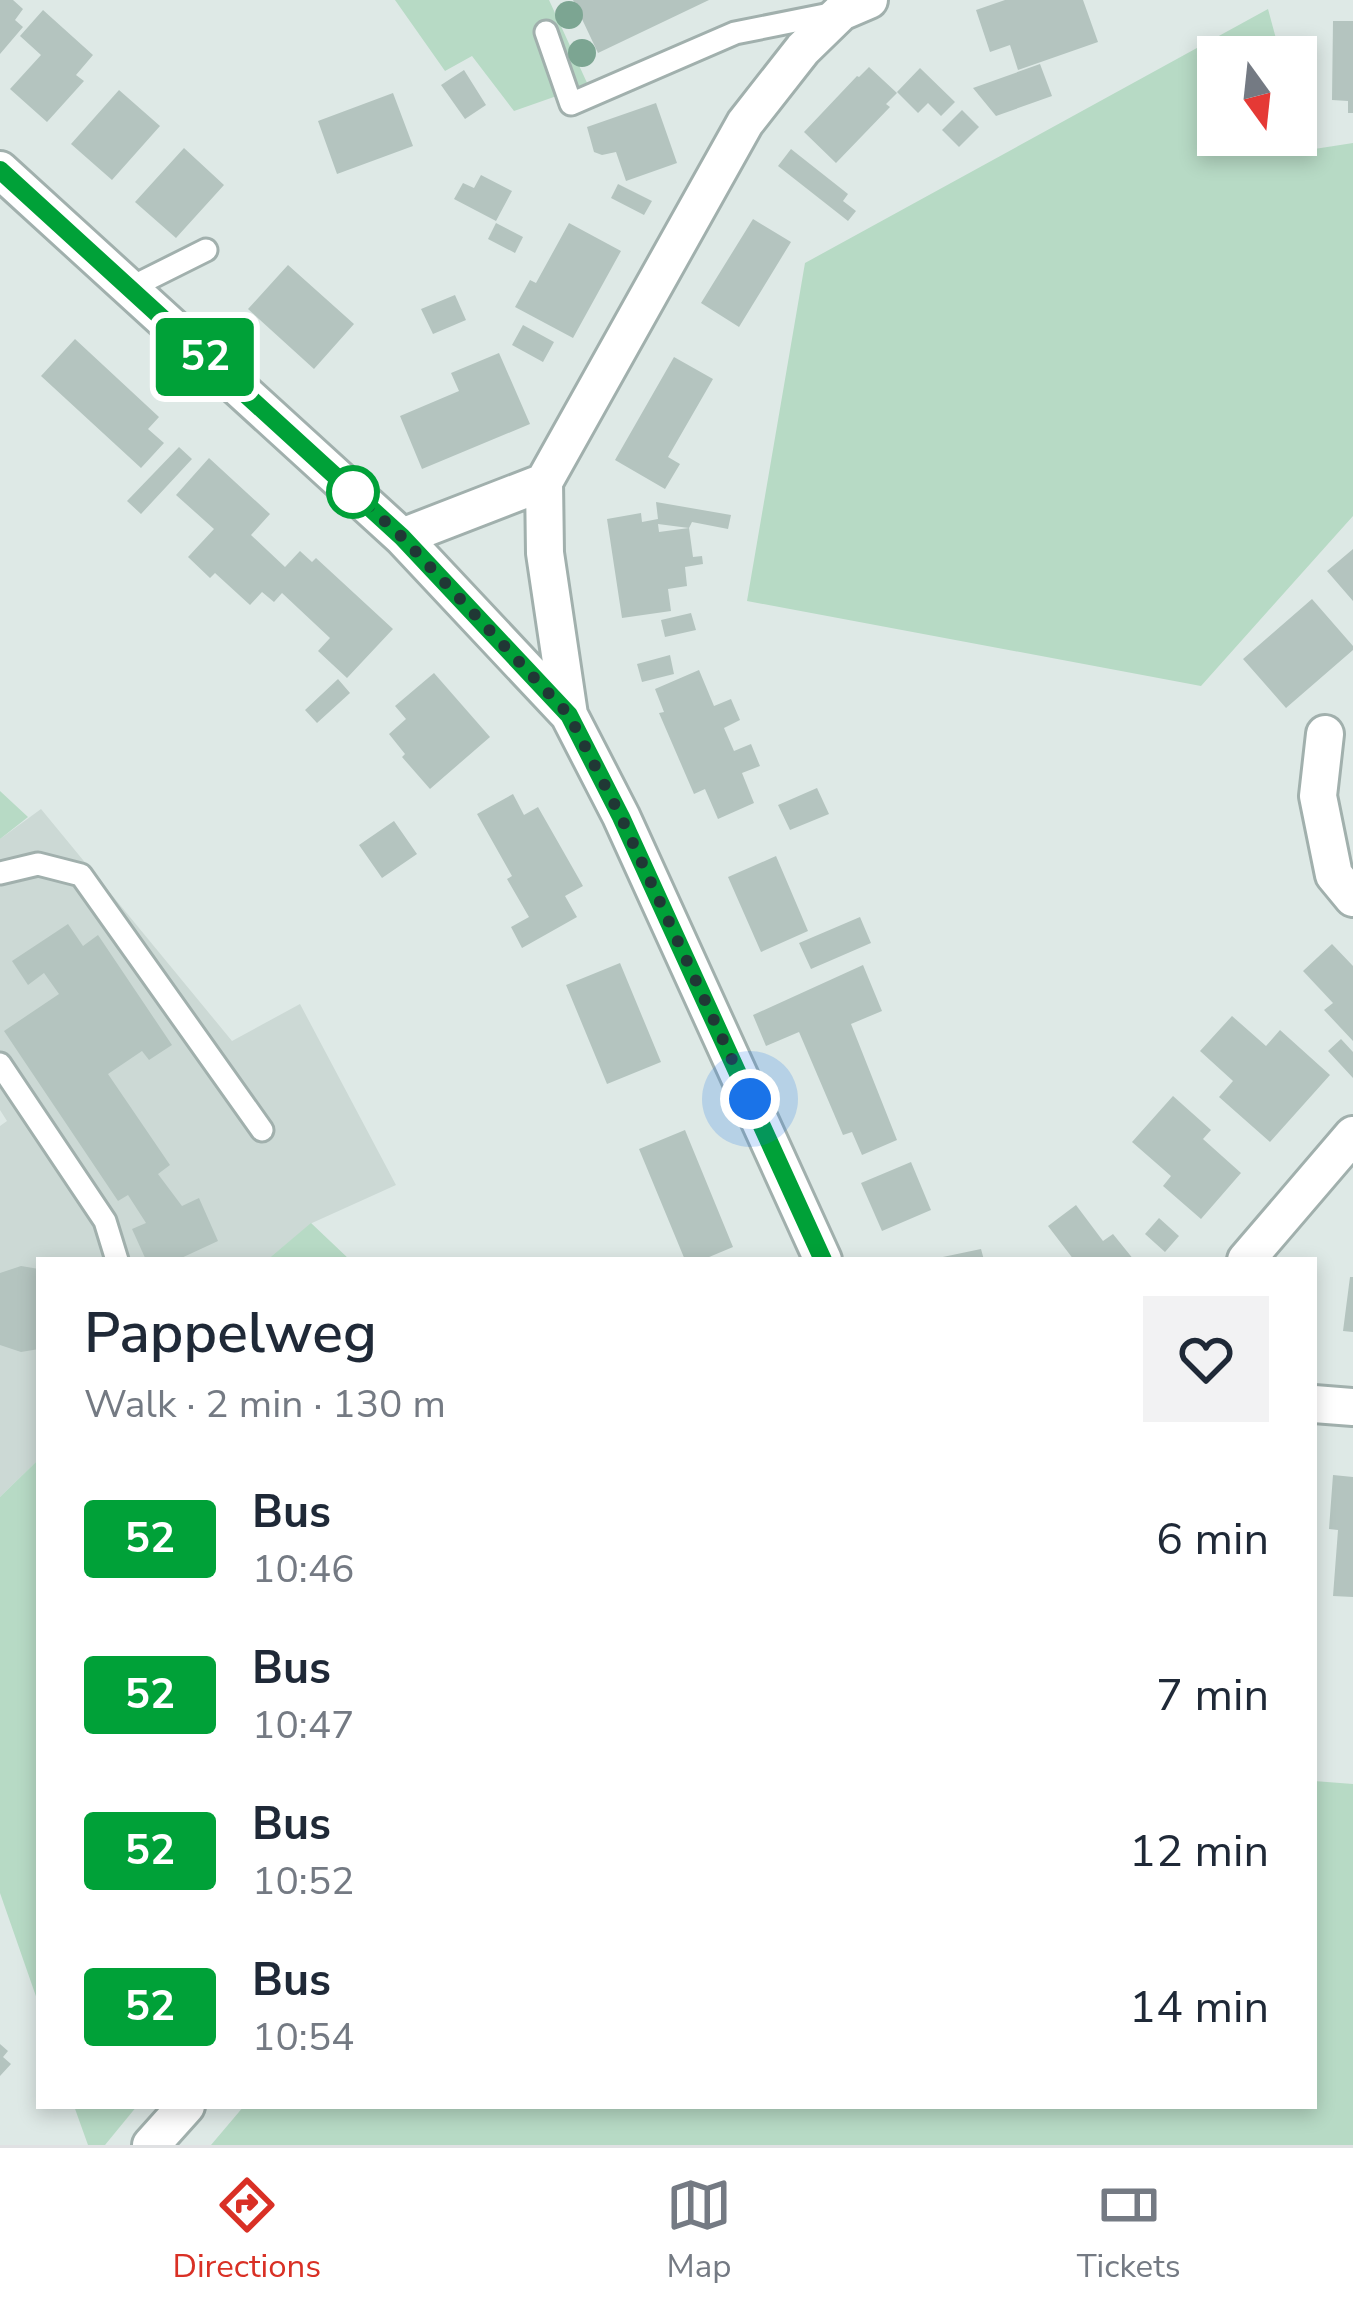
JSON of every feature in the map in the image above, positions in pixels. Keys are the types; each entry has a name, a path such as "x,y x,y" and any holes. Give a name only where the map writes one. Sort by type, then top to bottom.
{"street":[{"path":"569,715 545,553 544,482 745,123 803,49 849,4"},
{"path":"0,170 402,537 569,715 621,817 822,1257"},
{"path":"402,537 544,482"},
{"path":"1325,734 1318,796 1334,875 1353,898"},
{"path":"1249,1257 1353,1135"},
{"path":"1317,1404 1353,1407"},
{"path":"151,2145 183,2109"}],"lane":[{"path":"546,32 571,104 735,33 849,4"},
{"path":"130,288 206,250"},
{"path":"0,873 38,864 81,875 262,1130"},
{"path":"0,1064 106,1221 116,1257"}],"shaded area":[{"path":"41,809 232,1041 300,1004 396,1185 312,1223 271,1257 36,1257 36,1462 0,1497 0,1126 7,1121 0,1110 0,839"}],"green space":[{"path":"395,0 549,0 588,85 514,111 472,56 445,71"},
{"path":"1268,9 1275,36 1219,36"},
{"path":"1197,48 1197,156 1317,156 1317,149 1353,143 1353,516 1201,686 747,601 805,263"},
{"path":"0,791 28,817 0,839"},
{"path":"311,1223 347,1257 271,1257"},
{"path":"36,1462 36,1996 0,1893 0,1497"},
{"path":"1317,1781 1353,1784 1353,2145 211,2145 241,2109 1317,2109"},
{"path":"75,2109 135,2109 105,2145 88,2145"}],"building":[{"path":"0,0 13,0 23,9 15,20 23,27 0,54"},
{"path":"573,0 709,0 598,53"},
{"path":"1005,0 1083,0 1098,42 1018,70 1010,45 990,52 976,10"},
{"path":"43,10 93,55 76,75 84,81 47,122 10,89 41,55 20,36"},
{"path":"1333,21 1353,21 1353,113 1348,113 1348,101 1332,100"},
{"path":"1040,64 1052,96 996,116 973,88"},
{"path":"869,67 897,93 886,104 890,107 836,163 804,132"},
{"path":"920,68 955,102 941,116 928,103 918,113 897,92"},
{"path":"464,70 486,105 465,119 441,85"},
{"path":"119,90 160,126 112,180 71,144"},
{"path":"393,93 413,146 337,174 318,121"},
{"path":"656,103 677,163 626,181 616,152 594,152 587,127"},
{"path":"962,110 979,127 959,147 942,130"},
{"path":"184,148 224,185 176,238 135,202"},
{"path":"791,149 848,194 843,201 856,211 848,221 778,166"},
{"path":"481,175 512,191 496,221 454,199 463,183 474,188"},
{"path":"618,184 652,201 644,215 611,198"},
{"path":"753,219 791,242 739,327 701,303"},
{"path":"496,223 523,237 515,253 488,239"},
{"path":"569,223 621,251 573,338 515,307 530,280 536,283"},
{"path":"288,265 354,324 314,369 248,309"},
{"path":"455,295 466,320 433,334 421,309"},
{"path":"523,325 554,342 543,362 512,345"},
{"path":"75,339 159,417 148,429 164,443 141,468 41,376"},
{"path":"499,353 530,424 422,469 400,416 459,391 451,373"},
{"path":"674,357 713,379 668,457 680,464 665,489 615,460"},
{"path":"179,447 192,459 141,514 127,501"},
{"path":"209,458 270,514 251,535 285,567 300,551 312,562 316,558 393,629 347,678 318,651 330,638 282,593 274,602 262,592 250,605 215,573 210,578 188,557 214,529 176,495"},
{"path":"656,502 731,515 728,529 692,522 693,557 702,556 703,564 685,567 687,586 668,589 671,611 622,618 607,519 641,513 642,522 658,519","holes":["658,524 689,528 659,532"]},
{"path":"1353,549 1353,601 1327,571"},
{"path":"1312,599 1353,650 1286,708 1243,659"},
{"path":"691,613 696,630 665,637 661,620"},
{"path":"670,655 674,674 642,682 637,664"},
{"path":"699,670 714,706 731,699 740,720 724,728 734,751 751,744 760,766 742,773 754,803 718,819 705,789 694,794 659,713 664,712 655,689"},
{"path":"434,673 490,737 430,789 389,734 406,719 395,706"},
{"path":"338,679 350,693 317,723 305,710"},
{"path":"817,788 829,814 790,830 778,805"},
{"path":"513,794 524,815 538,807 583,886 565,896 577,917 522,948 511,927 529,917 477,814"},
{"path":"394,821 417,854 382,878 359,845"},
{"path":"776,856 808,931 761,952 728,877"},
{"path":"860,917 871,943 811,969 799,943"},
{"path":"68,924 83,946 98,935 172,1045 149,1060 142,1051 108,1074 170,1165 158,1174 182,1206 199,1198 218,1241 183,1257 145,1257 132,1229 146,1223 128,1195 118,1201 4,1031 59,994 44,973 28,985 12,961"},
{"path":"1332,944 1353,966 1353,1041 1324,1010 1333,1003 1303,971"},
{"path":"620,963 661,1062 607,1084 566,985"},
{"path":"863,965 882,1011 851,1024 897,1140 862,1155 852,1132 843,1135 799,1032 766,1046 753,1015"},
{"path":"1232,1016 1266,1046 1280,1030 1330,1075 1270,1142 1219,1097 1233,1081 1200,1051"},
{"path":"1341,1039 1353,1052 1353,1078 1328,1051"},
{"path":"1173,1096 1211,1130 1203,1139 1241,1173 1201,1219 1163,1186 1171,1176 1132,1142"},
{"path":"685,1130 733,1247 709,1257 684,1257 639,1149"},
{"path":"911,1162 931,1210 882,1231 861,1183"},
{"path":"1076,1205 1103,1241 1113,1234 1132,1257 1072,1257 1048,1226"},
{"path":"1159,1218 1179,1236 1165,1252 1145,1234"},
{"path":"981,1249 983,1257 943,1257"},
{"path":"21,1266 36,1268 36,1350 21,1352 0,1345 0,1273"},
{"path":"1353,1277 1353,1332 1343,1331"},
{"path":"1333,1475 1353,1477 1353,1597 1333,1596 1338,1530 1329,1529"},
{"path":"0,2044 8,2051 3,2057 11,2064 0,2076"}],"bus line":[{"name":"52","path":"0,170 402,537 569,715 621,817 822,1257"}],"route":[{"path":"353,492 402,537 569,715 750,1099"}]}
